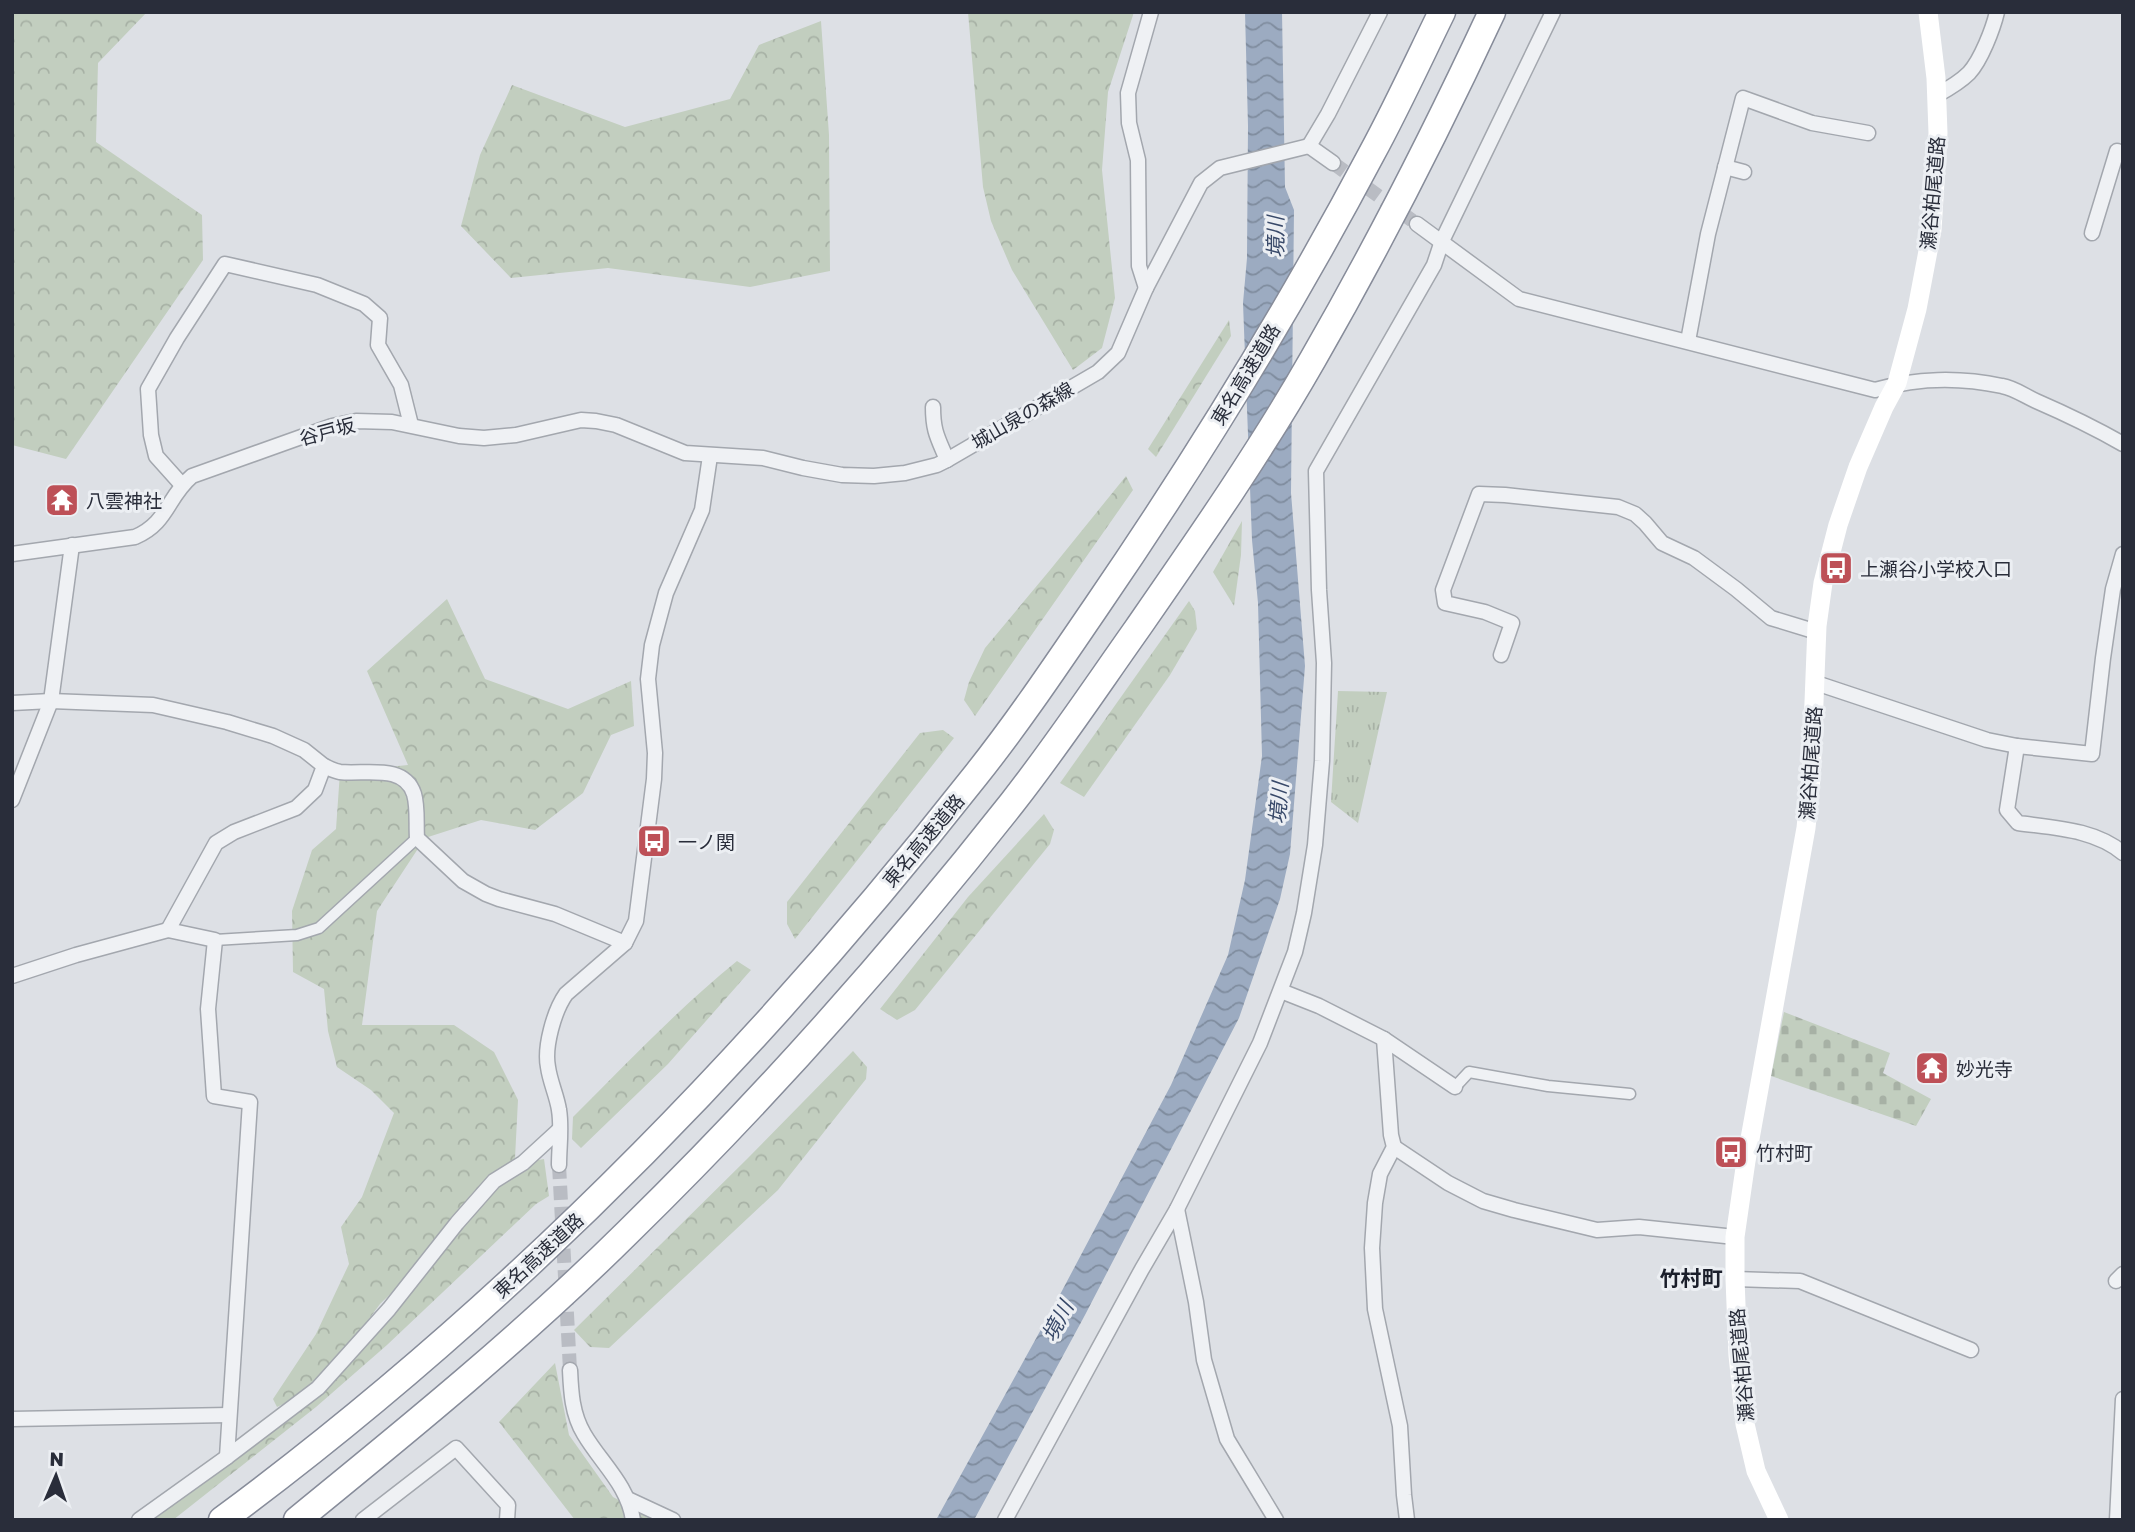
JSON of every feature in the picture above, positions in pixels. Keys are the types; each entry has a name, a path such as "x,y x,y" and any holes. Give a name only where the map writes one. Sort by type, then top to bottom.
{"highway":[{"name":"東名高速道路","path":"222,1520 368,1405 499,1292 596,1201 716,1077 821,961 978,773 1146,534 1235,392 1306,275 1375,149 1442,12"},
{"path":"296,1520 396,1440 524,1329 627,1233 751,1106 856,991 1012,802 1141,623 1241,476 1312,361 1422,160 1492,12"}],"main road":[{"name":"瀬谷柏尾道路","path":"1777,1519 1756,1471 1745,1424 1738,1355 1735,1237 1746,1161 1806,828 1811,778 1817,632 1823,583 1838,524 1858,467 1897,383 1917,309 1932,230 1938,133 1937,95 1928,12"}],"street":[{"path":"1146,288 1139,266 1138,160 1129,123 1128,93 1151,12"},
{"path":"1333,163 1309,146 1380,12"},
{"path":"1005,1520 1177,1209 1260,1043 1281,991 1295,952 1304,912 1315,845 1322,761 1324,663 1319,590 1317,471 1434,265 1442,241 1553,12"},
{"path":"1937,95 1954,86 1971,71 1984,47 1997,12"},
{"path":"1688,341 1708,234 1743,98 1812,123 1868,133"},
{"name":"城山泉の森線","path":"710,456 763,458 842,475 874,476 905,473 947,460 1098,372 1118,354 1146,288 1202,183 1220,168 1309,146"},
{"path":"2092,233 2117,151 2123,153"},
{"path":"1725,167 1744,172"},
{"path":"1417,224 1518,299 1875,390 1920,380 2005,386 2123,444"},
{"path":"12,554 135,537 146,532 161,519 182,485 156,456 151,435 148,389 225,264 317,285 364,304 380,318 378,345 401,385 411,425"},
{"path":"933,407 933,426 947,460"},
{"name":"谷戸坂","path":"182,485 192,476 342,423 356,421 392,422 459,436 484,438 516,435 581,420 596,421 616,425 685,453 710,456"},
{"path":"559,1165 559,1109 547,1058 558,1005 566,994 625,943 636,920 654,779 655,752 648,678 652,645 666,593 702,510 710,456"},
{"path":"1502,655 1512,623 1485,612 1445,603 1443,590 1479,494 1618,507 1635,514 1662,543 1694,558 1771,618 1817,632"},
{"path":"12,800 51,701 72,545"},
{"path":"1816,683 1987,740 2092,754 2113,589 2123,554"},
{"path":"12,703 51,701 153,705 273,736 304,750 324,766 337,772 383,772 398,775 410,784 415,796 417,838 463,881 499,899 555,914 625,943"},
{"path":"2017,746 2007,810 2018,823 2055,827 2091,836 2123,853"},
{"path":"167,930 216,843 234,832 296,808 314,790 324,766"},
{"path":"12,976 167,930 215,940 298,935 319,928 417,838"},
{"path":"215,940 208,1009 214,1096 250,1102 227,1457"},
{"path":"1281,991 1319,1006 1384,1039 1455,1087 1469,1072 1548,1086 1630,1094"},
{"path":"1384,1039 1394,1147 1380,1174 1375,1203 1372,1248 1375,1309 1400,1426 1408,1520"},
{"path":"139,1520 318,1388 389,1309 494,1181 523,1163 559,1130"},
{"path":"1394,1147 1448,1183 1483,1202 1597,1230 1639,1227 1735,1237"},
{"path":"1177,1209 1196,1302 1204,1360 1227,1439 1276,1520"},
{"path":"1735,1279 1800,1281 1971,1350"},
{"path":"570,1370 574,1410 583,1433 630,1500 632,1520"},
{"path":"2117,1520 2123,1399"},
{"path":"12,1419 229,1415"},
{"path":"363,1520 456,1448 508,1505 508,1520"},
{"path":"630,1500 673,1520"}],"green space":[{"path":"12,12 147,12 98,63 96,142 202,215 203,260 66,459 12,445"},
{"path":"968,12 1134,12 1108,92 1102,170 1115,298 1102,348 1073,370 1012,270 991,221 983,187"},
{"path":"821,21 829,135 830,271 750,287 608,268 511,278 461,226 480,155 512,85 625,127 730,99 759,45"},
{"path":"1229,320 1231,336 1156,457 1148,449"},
{"path":"1126,476 1133,490 975,716 964,700 969,682 985,648"},
{"path":"1242,521 1241,555 1234,606 1213,572"},
{"path":"447,599 485,679 568,709 631,681 634,726 611,735 583,793 535,830 481,820 425,838 377,911 362,1025 454,1025 494,1052 518,1100 515,1158 500,1176 523,1163 544,1159 549,1196 536,1204 387,1345 316,1407 173,1520 148,1520 227,1457 327,1390 428,1258 380,1304 318,1388 277,1407 273,1399 316,1334 349,1264 341,1227 362,1197 394,1113 371,1090 337,1067 328,1031 324,989 293,972 292,911 312,850 336,829 340,772 408,765 367,671"},
{"path":"1189,601 1195,611 1197,629 1170,675 1084,797 1060,783"},
{"path":"1338,691 1387,692 1358,823 1331,802"},
{"path":"943,730 954,738 795,939 787,924 787,902 920,733"},
{"path":"1044,814 1054,830 1050,844 915,1010 897,1020 880,1009 968,897"},
{"path":"737,961 751,970 668,1064 581,1148 572,1139 573,1117 673,1017"},
{"path":"1784,1012 1890,1053 1883,1073 1931,1099 1916,1126 1771,1076"},
{"path":"853,1051 867,1067 866,1079 778,1190 609,1348 590,1347 574,1330"},
{"path":"555,1363 569,1435 613,1497 657,1520 575,1520 499,1422"}],"water":[{"name":"境川","path":"1245,12 1282,12 1285,187 1294,210 1291,493 1305,666 1290,854 1280,899 1239,1018 1085,1315 974,1520 936,1520 1171,1085 1228,955 1245,880 1262,756 1258,603 1252,540 1243,303 1247,258 1248,126"}],"tunnel":[{"path":"1333,163 1417,224"},
{"path":"559,1165 570,1370"}],"place":[{"name":"八雲神社","path":"62,500"},
{"name":"上瀬谷小学校入口","path":"1836,568"},
{"name":"一ノ関","path":"654,841"},
{"name":"妙光寺","path":"1932,1068"},
{"name":"竹村町","path":"1731,1152"}],"district":[{"name":"竹村町","path":"1691,1278"}]}
